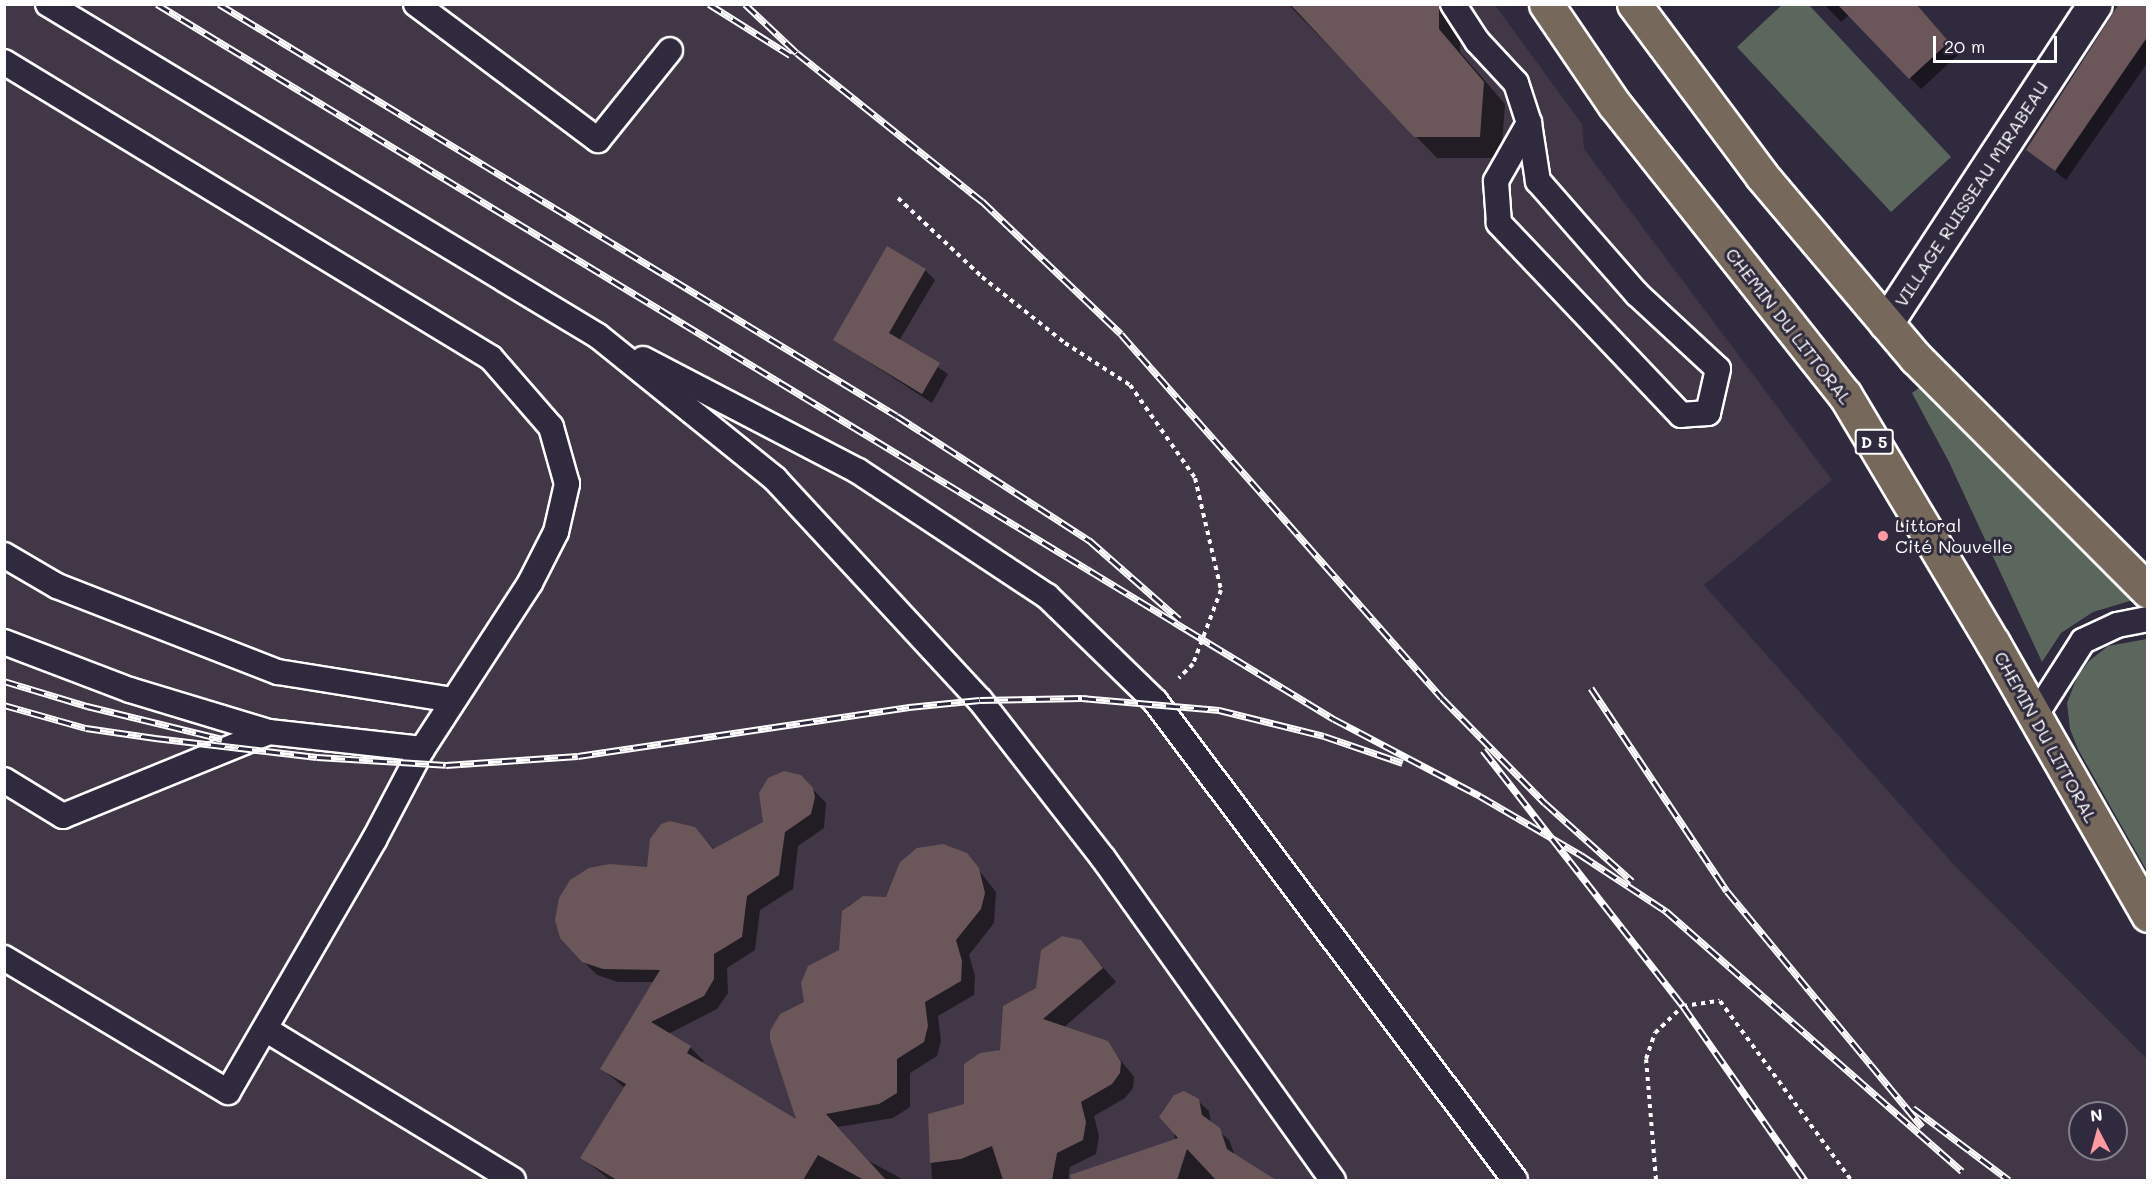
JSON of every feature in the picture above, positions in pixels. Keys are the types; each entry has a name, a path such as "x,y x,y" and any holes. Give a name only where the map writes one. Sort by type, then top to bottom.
{"main road":[{"name":"CHEMIN DU LITTORAL","path":"1546,4 1614,104 1845,395 2035,716 2148,915"},
{"path":"1634,4 1762,176 1886,323 2148,591"}],"street":[{"name":"VILLAGE RUISSEAU MIRABEAU","path":"1886,323 2095,4"}],"lane":[{"path":"48,4 598,336 858,471 1047,596 1155,701 1515,1180"},
{"path":"416,4 598,140 670,50"},
{"path":"1452,4 1477,41 1516,83 1529,123 1538,181 1637,294 1718,369 1707,413 1681,415 1499,223 1496,181 1529,123"},
{"path":"4,62 491,358 551,427 567,484 556,532 530,583 422,749 228,1092 4,958"},
{"path":"598,336 775,479 980,700 1103,858 1334,1180"},
{"path":"4,555 57,586 278,672 453,700"},
{"path":"2035,716 2083,641 2116,625 2148,619"},
{"path":"4,642 130,690 269,732 422,749"},
{"path":"4,780 63,816 269,732"},
{"path":"265,1029 513,1180"}],"path":[{"path":"898,198 982,277 1065,343 1130,385 1195,478 1221,590 1193,664 1155,701"},
{"path":"1656,1180 1646,1059 1655,1033 1683,1006 1720,1001 1851,1180"}],"shaded area":[{"path":"5,5 1495,5 1582,124 1584,149 1832,480 1704,585 1955,866 2147,1059 2147,1180 5,1180"}],"green space":[{"path":"1783,4 1809,5 1951,157 1891,212 1737,47"},
{"path":"1919,388 2133,600 2093,612 2061,633 2042,662 1949,462 1912,393"},
{"path":"2148,639 2147,871 2078,749 2070,729 2067,703 2077,677 2089,661 2108,646"}],"building":[{"path":"1290,4 1439,4 1439,29 1484,82 1480,137 1414,137"},
{"path":"1837,4 1916,4 1949,42 1909,79"},
{"path":"2119,4 2148,4 2148,36 2055,171 2026,150"},
{"path":"887,246 926,269 889,333 940,363 922,394 833,340"},
{"path":"784,771 801,775 813,788 815,797 811,814 785,832 779,875 747,896 742,937 714,954 714,979 704,996 651,1022 691,1046 687,1053 796,1119 770,1040 770,1031 780,1014 804,1002 801,983 808,966 839,950 842,911 863,896 886,897 900,862 917,848 943,844 967,853 979,868 985,893 981,909 956,940 962,961 961,981 925,1002 928,1026 924,1042 897,1059 897,1093 879,1104 826,1114 886,1180 864,1180 818,1155 803,1180 617,1180 580,1158 626,1084 600,1069 660,970 603,969 582,962 560,938 555,920 559,898 570,880 589,868 610,864 647,867 650,839 661,824 670,821 695,827 713,849 763,822 759,793 768,778"},
{"path":"1062,936 1081,940 1103,968 1043,1019 1108,1041 1121,1062 1120,1073 1112,1084 1081,1102 1086,1122 1083,1140 1057,1153 1052,1180 1003,1180 992,1146 961,1159 930,1163 928,1114 964,1104 964,1064 980,1053 1000,1050 1003,1006 1036,988 1041,950"},
{"path":"1184,1091 1199,1099 1202,1115 1220,1128 1227,1149 1276,1180 1216,1180 1187,1149 1177,1180 1071,1180 1070,1175 1178,1138 1159,1117 1174,1095"}],"railway":[{"path":"157,4 1334,719 1480,796 1581,855 1666,911 1962,1171"},
{"path":"219,4 897,416 1089,540 1179,619"},
{"path":"709,4 790,55"},
{"path":"745,4 797,53 982,201 1121,334 1442,698 1545,803 1632,881"},
{"path":"4,681 87,706 222,739"},
{"path":"1591,688 1727,891 1922,1127"},
{"path":"4,705 86,728 155,738 317,757 446,765 578,756 909,707 980,700 1082,698 1219,710 1324,736 1403,763"},
{"path":"1483,750 1683,1006 1805,1180"},
{"path":"1913,1108 2009,1180"}],"place":[{"name":"Littoral Cité Nouvelle","path":"1883,536"}]}
